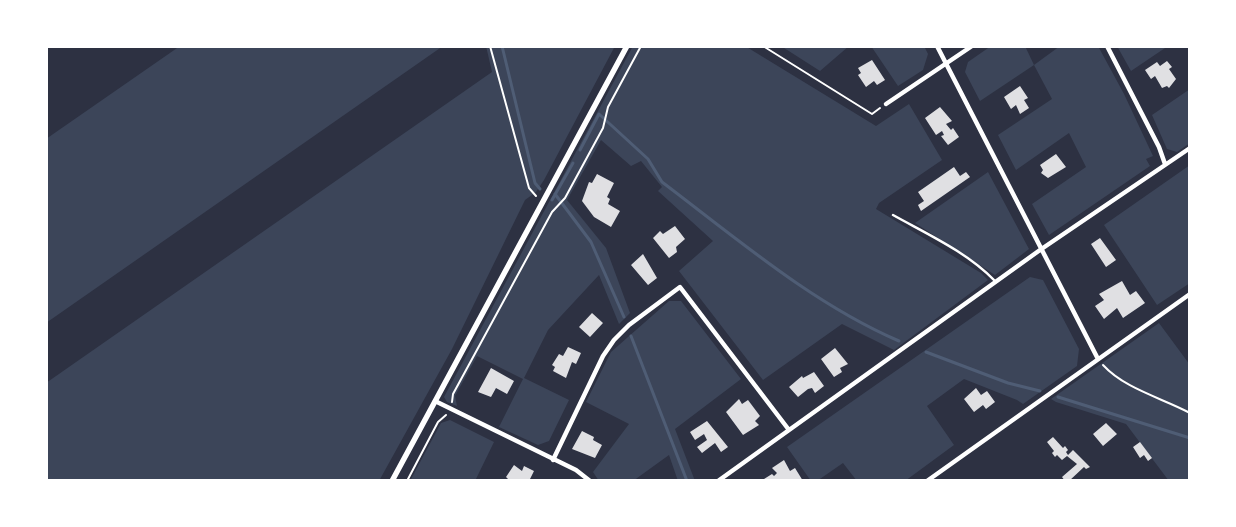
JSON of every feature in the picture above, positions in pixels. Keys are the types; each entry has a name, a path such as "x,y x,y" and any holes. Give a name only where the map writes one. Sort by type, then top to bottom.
{"street":[{"path":"392,481 627,46"},
{"path":"937,46 1040,250 1098,359"},
{"path":"886,104 972,46"},
{"path":"1107,46 1159,147 1165,164"},
{"path":"718,481 1040,250 1190,148"},
{"path":"552,460 603,356 614,340 629,325 680,286 789,430"},
{"path":"927,481 1190,294"},
{"path":"435,401 586,476 590,481"}],"lane":[{"path":"893,215 940,241 984,270 996,282"}],"path":[{"path":"490,46 529,188 542,204"},
{"path":"407,481 438,422 449,409 453,394 552,212 565,198 604,124 606,115 641,46"},
{"path":"763,46 872,114 886,104"},
{"path":"1098,359 1119,378 1190,413"}],"shaded area":[{"path":"180,46 443,46 46,323 46,139"},
{"path":"486,46 615,46 544,180 536,192 525,200 452,349 379,481 46,481 46,383 492,72"},
{"path":"633,46 745,46 876,126 909,104 942,160 879,203 876,209 981,273 988,280 894,350 842,324 763,380 679,271 713,241 658,191 662,187 641,161 631,166 601,140 567,200 606,248 630,313 619,324 599,275 548,330 524,378 569,400 549,441 538,445 499,427 523,379 477,356 455,396 457,406 447,402 444,397"},
{"path":"781,46 849,46 820,71"},
{"path":"871,46 924,46 928,54 923,70 898,86"},
{"path":"991,46 1025,46 1034,65 980,101 965,72 968,62"},
{"path":"1060,46 1098,46 1124,94 1153,156 1146,159 1150,166 1049,235 1032,204 1086,167 1069,133 1016,170 998,135 1052,99 1034,65"},
{"path":"1117,46 1168,46 1131,71"},
{"path":"1190,89 1190,143 1177,152 1167,149 1152,115"},
{"path":"1190,165 1190,283 1157,305 1104,225"},
{"path":"988,172 1029,249 995,275 915,223"},
{"path":"1030,277 1043,280 1079,349 1077,366 1023,404 964,379 927,406 954,445 905,481 857,481 843,463 817,481 811,481 787,447"},
{"path":"669,301 681,301 741,379 675,429 695,481 678,481 669,455 633,481 599,481 593,472 629,424 586,402 611,352"},
{"path":"1159,323 1190,365 1190,481 1169,481 1126,424 1051,399"},
{"path":"450,420 494,442 475,481 410,481 441,423"}],"building":[{"path":"872,60 885,80 877,85 874,81 866,87 858,75 861,73 858,68"},
{"path":"1167,61 1172,67 1169,69 1176,79 1169,88 1167,86 1162,88 1155,76 1151,79 1145,70 1157,62 1160,66"},
{"path":"1020,86 1028,98 1024,100 1029,108 1020,114 1016,105 1011,109 1004,97"},
{"path":"940,107 952,121 946,124 951,130 953,128 959,137 948,145 941,136 944,135 942,131 936,135 925,118"},
{"path":"1056,154 1066,167 1048,178 1041,173 1043,170 1040,165"},
{"path":"954,167 960,176 966,172 970,177 921,211 918,205 924,201 918,192"},
{"path":"597,174 614,183 607,197 610,199 608,204 620,211 611,227 594,217 582,201 589,182 592,183"},
{"path":"675,226 685,239 676,247 677,252 669,258 653,238 660,231 663,234"},
{"path":"1100,238 1116,260 1106,267 1091,244"},
{"path":"643,254 657,278 648,285 631,265"},
{"path":"1122,281 1130,295 1136,291 1145,303 1123,318 1117,308 1104,319 1095,306 1104,300 1099,294"},
{"path":"592,313 603,323 590,337 579,327"},
{"path":"568,347 581,353 576,364 572,362 566,378 553,371 555,367 552,365 559,354 563,356"},
{"path":"835,348 848,364 840,368 842,372 834,377 821,359"},
{"path":"491,368 514,381 507,394 496,388 491,397 478,392"},
{"path":"814,372 824,386 815,393 812,388 808,389 798,397 789,387 802,376 803,378"},
{"path":"976,388 981,395 987,391 995,402 986,409 983,405 974,412 964,399"},
{"path":"739,399 742,404 748,400 760,416 755,421 759,425 743,435 726,412"},
{"path":"707,421 728,447 721,452 715,443 702,453 697,447 707,440 704,434 695,440 690,432"},
{"path":"1106,423 1117,434 1103,446 1093,434"},
{"path":"582,431 594,437 593,440 602,445 595,458 572,449"},
{"path":"1053,437 1063,448 1065,446 1068,450 1066,452 1068,455 1073,450 1090,467 1086,469 1084,467 1069,481 1065,481 1062,477 1077,464 1067,456 1062,460 1057,455 1055,457 1052,453 1054,451 1047,442"},
{"path":"1140,442 1152,458 1148,461 1144,455 1140,458 1133,447"},
{"path":"784,460 790,471 795,468 803,481 766,481 764,479 772,474 774,476 777,473 772,468"},
{"path":"514,465 522,471 524,466 534,471 529,481 510,481 506,477"}],"waterway":[{"path":"502,46 535,183 540,189"},
{"path":"580,150 599,114 648,159 662,182 776,269 836,308 867,326 899,341"},
{"path":"552,200 573,163"},
{"path":"555,194 591,242 624,317"},
{"path":"631,336 687,481"},
{"path":"926,352 1008,383 1040,391"},
{"path":"1058,397 1190,438"}]}
